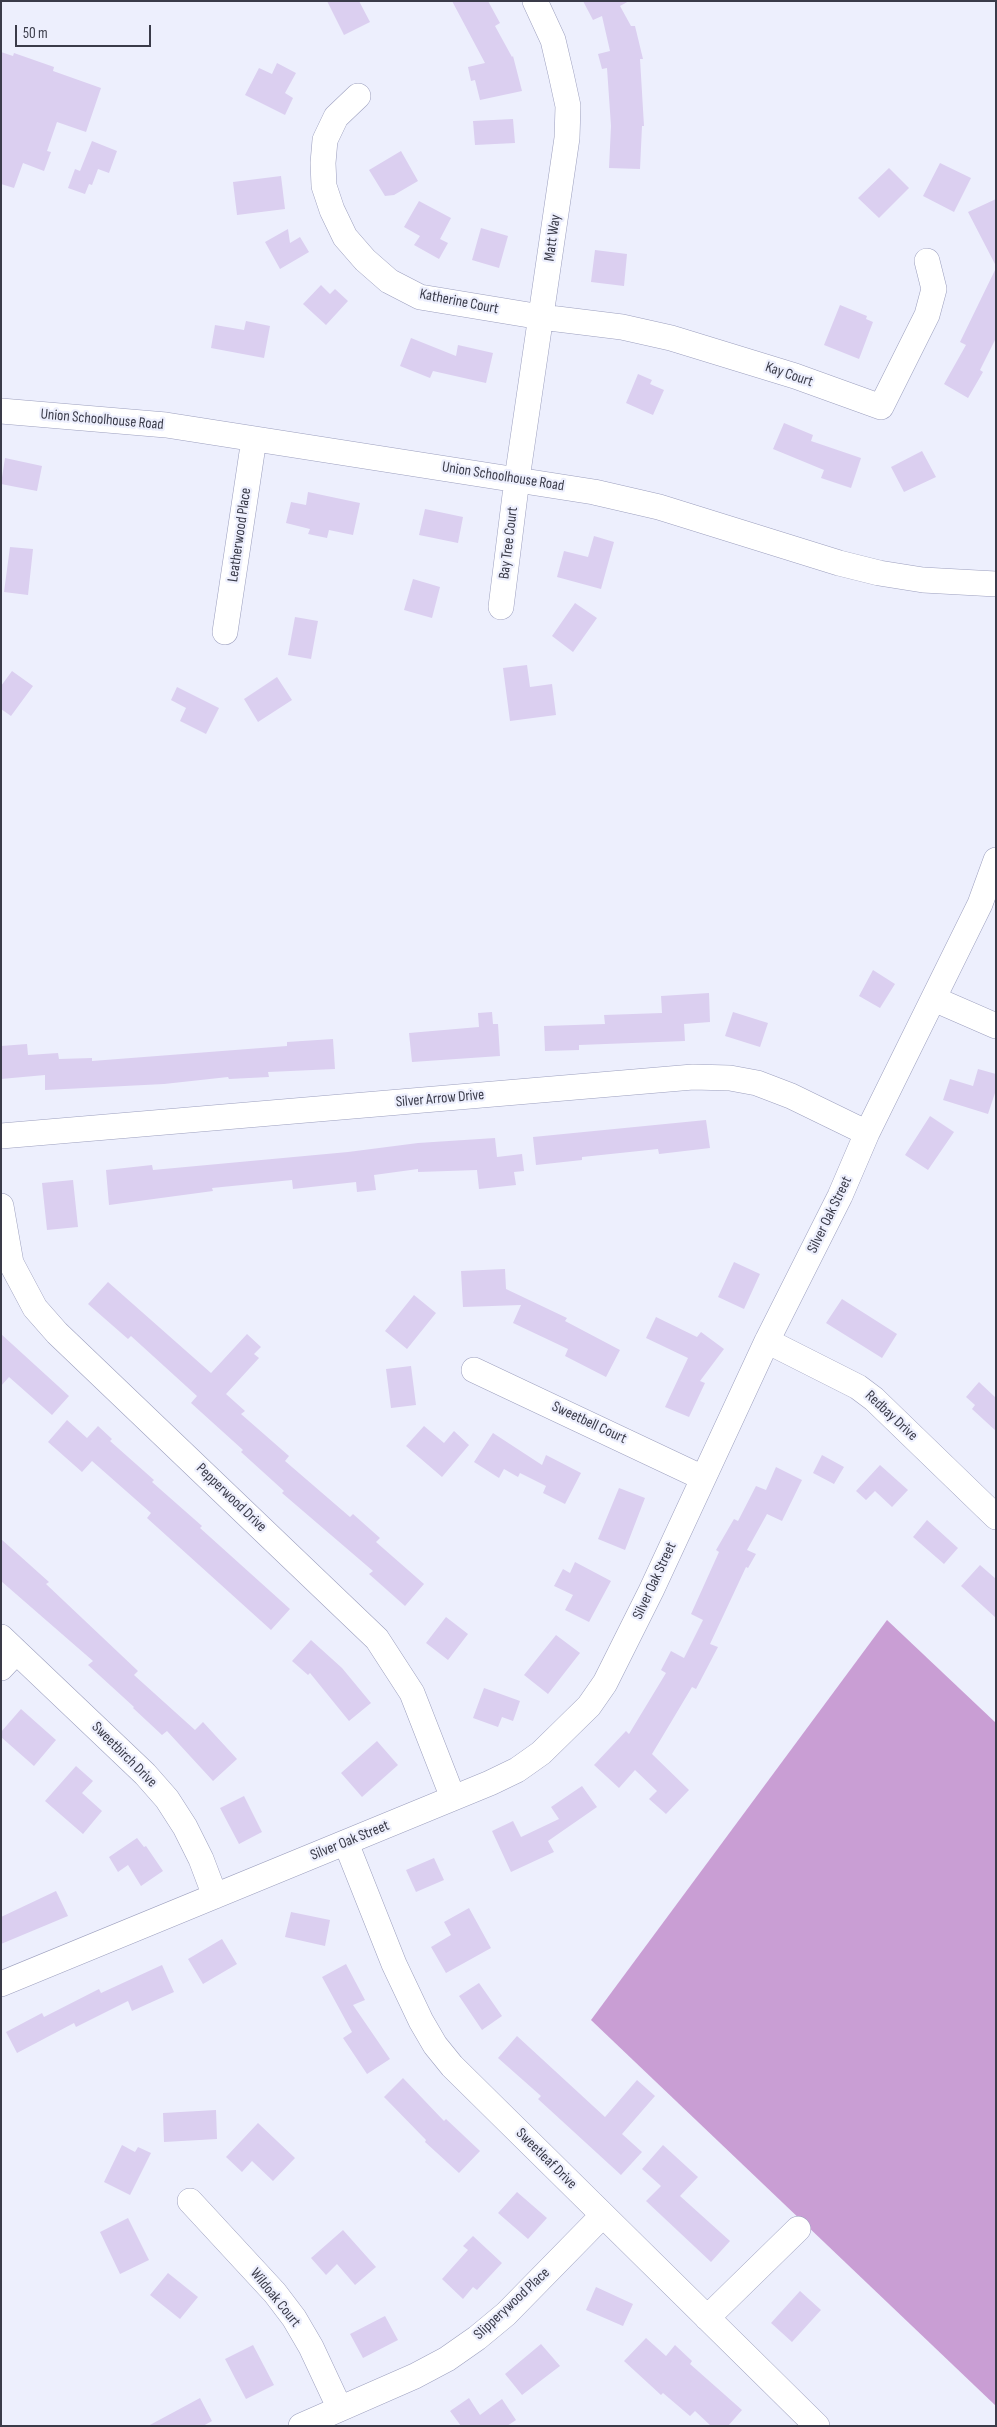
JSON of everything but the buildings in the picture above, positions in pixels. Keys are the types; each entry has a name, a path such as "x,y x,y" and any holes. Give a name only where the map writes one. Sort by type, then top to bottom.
{"street":[{"name":"Matt Way","path":"517,479 568,138 568,106 553,40 535,1"},
{"name":"Katherine Court","path":"358,96 336,117 325,140 324,147 324,186 332,210 345,237 365,260 389,281 420,297 541,317"},
{"name":"Kay Court","path":"541,317 622,327 689,343 795,376 881,407 927,315 934,289 927,261"},
{"name":"Union Schoolhouse Road","path":"1,411 166,425 594,492 659,507 839,563 880,573 923,580 996,584"},
{"name":"Leatherwood Place","path":"225,632 254,439"},
{"name":"Bay Tree Court","path":"501,607 517,479"},
{"name":"Silver Oak Street","path":"1,1984 490,1783 533,1758 563,1734 590,1706 618,1659 767,1340 840,1196 867,1133 980,904 996,860"},
{"path":"934,999 996,1026"},
{"name":"Silver Arrow Drive","path":"1,1136 693,1077 730,1078 757,1083 791,1096 867,1133"},
{"name":"Pepperwood Drive","path":"1,1206 11,1263 21,1286 35,1308 57,1333 377,1639 412,1692 453,1798"},
{"name":"Redbay Drive","path":"767,1340 858,1387 874,1398 995,1514"},
{"name":"Sweetbell Court","path":"474,1370 703,1478"},
{"name":"Sweetbirch Drive","path":"6,1653 144,1774 166,1799 185,1827 201,1859 215,1896"},
{"name":"Sweetleaf Drive","path":"346,1843 394,1964 421,2021 435,2045 452,2066 817,2426"},
{"name":"Wildoak Court","path":"190,2201 276,2293 294,2318 311,2347 340,2409"},
{"name":"Slipperywood Place","path":"301,2426 415,2376 477,2338 506,2314 603,2215"},
{"path":"707,2318 798,2229"}],"shaded area":[{"path":"887,1620 996,1723 996,2406 591,2020"}]}
